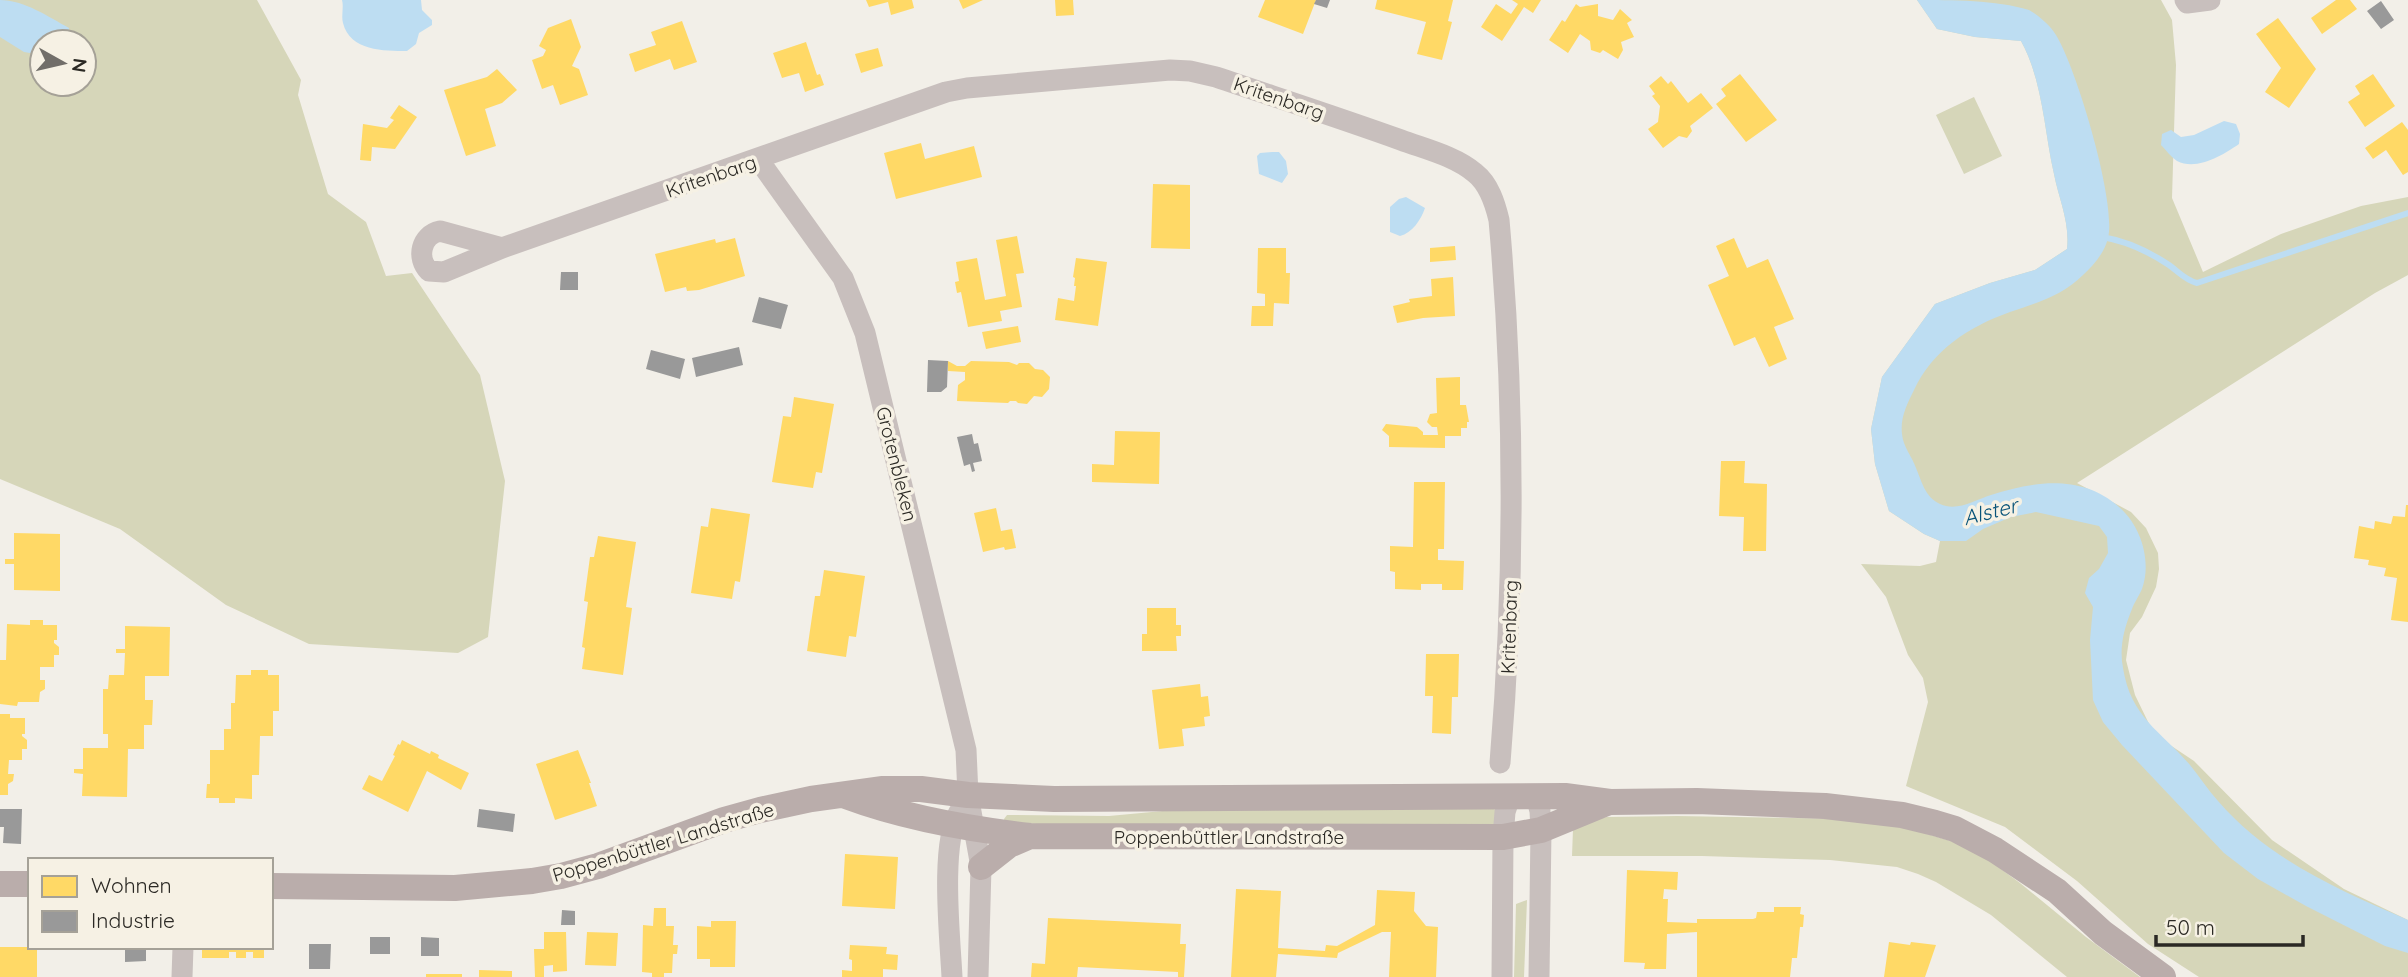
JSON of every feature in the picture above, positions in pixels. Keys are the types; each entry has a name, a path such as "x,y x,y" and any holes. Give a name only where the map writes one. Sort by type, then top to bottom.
{"main road":[{"name":"Poppenbüttler Landstraße","path":"273,886 455,888 532,881 598,866 724,820 760,810 811,799 895,789 1054,799 1523,796 1577,797 1610,802 1697,801 1825,806 1902,815 1955,828 1995,850 2057,891 2103,933 2164,977"},
{"name":"Poppenbüttler Landstraße","path":"845,796 880,809 1030,836 1503,837 1541,830 1610,802"},
{"path":"981,867 1009,845 1030,836"},
{"path":"0,884 28,884"}],"street":[{"path":"2185,0 2186,3 2210,0"},
{"name":"Kritenbarg","path":"502,248 758,159 900,106 946,92 1045,81 1190,71 1216,77 1448,158 1476,173 1494,201 1499,220 1510,352 1512,510 1507,675 1500,763"},
{"name":"Grotenbleken","path":"758,159 843,278 865,333 966,750 968,795"},
{"path":"952,977 948,864 963,826 968,795"},
{"path":"1502,977 1505,812 1523,796 1541,830 1539,977"},
{"path":"963,826 981,867 978,977"},
{"path":"182,977 183,949"}],"green space":[{"path":"0,0 257,0 301,80 298,95 328,194 366,222 386,276 412,273 480,375 505,481 488,637 458,653 309,644 226,605 120,529 0,479"},
{"path":"1917,0 2161,0 2172,20 2176,65 2172,198 2203,272 2281,234 2361,206 2408,197 2408,275 2375,293 2077,483 2131,512 2146,528 2158,553 2156,587 2142,617 2130,633 2126,660 2135,695 2151,728 2194,761 2272,840 2344,889 2408,920 2408,977 2199,977 2148,944 2077,881 2005,827 1906,786 1928,702 1923,678 1908,655 1886,597 1861,564 1920,566 1936,562 1940,541 1889,511 1875,464 1871,429 1882,377 1935,304 1990,283 2035,270 2067,249 2068,239 2034,72 2021,41 1975,37 1937,29"},
{"path":"1974,97 2002,156 1964,174 1936,115"},
{"path":"1492,808 1498,811 1495,825 1054,825 1005,822 1004,819 1007,815 1109,816 1184,809"},
{"path":"1607,817 1852,819 1897,825 1954,842 1990,861 2140,977 2067,977 1991,915 1936,882 1897,867 1830,860 1572,856 1573,829 1580,821"},
{"path":"1527,900 1524,977 1514,977 1516,904"}],"water":[{"path":"0,0 27,6 69,28 28,28 28,53 0,37"},
{"path":"342,0 421,0 422,10 432,20 432,25 419,33 416,44 407,51 369,48 353,39 347,32 342,20"},
{"name":"Alster","path":"1917,0 2002,4 2029,10 2051,28 2064,51 2084,104 2101,167 2109,221 2108,238 2104,248 2095,263 2075,282 2048,298 1995,318 1966,333 1942,352 1922,376 1907,406 1902,428 1904,443 1925,489 1935,501 1953,507 2024,486 2057,483 2089,489 2105,496 2119,507 2139,534 2145,556 2145,578 2127,623 2122,653 2127,685 2140,712 2190,765 2218,801 2260,840 2282,857 2331,885 2408,920 2408,953 2385,946 2258,879 2224,853 2103,722 2093,700 2090,640 2093,607 2085,593 2089,578 2099,569 2108,553 2107,537 2099,526 2036,512 2011,517 1983,529 1966,541 1940,541 1889,511 1875,464 1871,429 1882,377 1935,304 1990,283 2035,270 2067,249 2068,239 2034,72 2021,41 1975,37 1937,29"},
{"path":"2224,121 2236,124 2240,134 2239,144 2210,160 2185,164 2177,161 2161,145 2162,134 2171,130 2181,137 2194,135"},
{"path":"1279,152 1286,161 1288,174 1282,183 1259,174 1257,156 1260,153"},
{"path":"1406,197 1425,208 1416,225 1400,236 1390,232 1390,207"}],"building: Wohnen":[{"path":"866,0 912,0 914,8 891,15 888,2 869,7"},
{"path":"959,0 983,0 963,9"},
{"path":"1055,0 1073,0 1074,15 1056,16"},
{"path":"1265,0 1316,0 1303,34 1258,17"},
{"path":"1377,0 1453,0 1448,21 1452,22 1442,60 1417,54 1426,22 1375,9"},
{"path":"1512,0 1541,0 1533,13 1524,7 1502,41 1481,27 1496,4 1511,14 1518,4"},
{"path":"2336,0 2350,0 2357,9 2322,34 2311,18"},
{"path":"1576,4 1580,7 1598,4 1598,16 1613,20 1620,9 1632,20 1627,23 1634,37 1621,42 1623,50 1618,59 1603,50 1600,53 1591,50 1590,41 1580,34 1568,53 1549,40"},
{"path":"2278,18 2316,69 2289,108 2265,92 2281,68 2256,34"},
{"path":"571,19 581,47 572,66 579,69 588,95 560,105 553,85 542,89 532,60 543,56 546,50 539,46 548,28"},
{"path":"682,21 697,62 674,70 670,59 635,72 629,54 656,45 651,32"},
{"path":"806,42 817,75 820,74 824,85 805,92 799,73 782,78 773,53"},
{"path":"878,48 883,66 861,73 855,54"},
{"path":"497,69 517,90 502,103 485,109 496,146 466,156 444,90 487,77"},
{"path":"1740,74 1777,120 1746,142 1716,104 1726,96 1721,89"},
{"path":"2373,74 2395,106 2365,127 2348,102 2360,94 2355,86"},
{"path":"1661,76 1668,84 1671,81 1688,103 1701,93 1713,108 1690,126 1692,131 1687,138 1679,136 1663,148 1648,129 1658,122 1660,106 1652,96 1655,94 1649,86"},
{"path":"399,105 417,117 395,149 372,147 371,161 360,160 363,124 387,128 394,120 390,118"},
{"path":"2402,122 2408,130 2408,172 2403,175 2386,150 2373,159 2365,148"},
{"path":"921,143 925,159 974,146 982,177 896,199 884,153"},
{"path":"1153,184 1190,185 1190,249 1151,248"},
{"path":"1017,236 1024,273 1016,274 1022,307 1000,311 1002,321 968,327 961,292 957,293 955,282 959,281 956,262 977,258 985,300 1006,296 996,240"},
{"path":"735,238 745,276 699,290 687,291 686,287 665,292 655,254 715,239 716,243"},
{"path":"1734,238 1747,268 1768,259 1794,319 1774,327 1787,359 1769,367 1755,337 1734,346 1708,285 1729,276 1716,246"},
{"path":"1455,246 1456,260 1430,262 1430,248"},
{"path":"1258,248 1286,248 1286,273 1290,273 1289,304 1274,303 1273,326 1251,326 1252,306 1265,306 1265,294 1257,293"},
{"path":"1076,258 1107,262 1098,326 1055,320 1058,298 1074,301 1076,286 1073,277"},
{"path":"1453,277 1455,316 1397,323 1393,306 1410,302 1409,299 1432,296 1431,279"},
{"path":"1018,326 1021,342 986,349 982,332"},
{"path":"948,361 957,366 965,366 971,361 1009,362 1017,365 1029,363 1050,377 1049,389 1042,397 1034,396 1027,404 1016,401 957,401 958,385 965,380 965,372 948,371"},
{"path":"1460,377 1460,405 1466,405 1469,422 1467,428 1461,428 1461,436 1445,436 1445,448 1389,447 1389,436 1382,430 1386,424 1417,427 1423,435 1438,435 1437,427 1432,427 1427,422 1430,414 1437,413 1436,378"},
{"path":"794,397 834,404 822,473 816,472 813,488 772,482 783,416 791,417"},
{"path":"1115,431 1160,432 1159,484 1092,482 1092,464 1114,465"},
{"path":"1721,461 1745,461 1744,483 1767,484 1766,551 1743,551 1744,517 1719,516"},
{"path":"1414,482 1445,482 1444,549 1438,549 1438,560 1464,561 1463,590 1442,590 1442,584 1421,584 1421,590 1395,589 1395,572 1390,571 1390,546 1413,547"},
{"path":"2406,505 2408,622 2391,620 2397,578 2384,576 2386,568 2368,565 2369,560 2354,558 2359,526 2374,529 2375,521 2391,524 2393,516 2405,517"},
{"path":"711,508 750,514 740,582 735,581 732,599 691,593 701,526 708,527"},
{"path":"996,508 1001,531 1012,529 1016,548 1005,550 1004,547 983,552 974,513"},
{"path":"14,533 60,534 60,591 14,590 14,564 5,564 5,559 14,559"},
{"path":"598,536 636,542 626,607 632,608 623,675 582,669 588,602 584,601 590,557 594,557"},
{"path":"824,570 865,576 856,637 849,636 846,657 807,651 815,596 820,596"},
{"path":"1147,608 1176,608 1176,625 1181,625 1181,636 1176,636 1177,651 1142,651 1142,634 1147,634"},
{"path":"30,620 43,620 43,625 57,625 57,640 54,640 54,643 59,647 59,655 54,655 54,667 40,667 40,680 45,680 45,689 40,692 39,702 18,702 17,706 0,704 0,660 6,660 7,624 30,625"},
{"path":"125,626 170,627 169,676 145,676 145,700 153,700 152,725 144,725 144,749 128,749 127,797 82,796 83,774 74,773 74,769 83,769 83,748 108,748 108,734 103,734 103,689 108,689 109,675 124,675 125,653 116,653 116,649 125,649"},
{"path":"1426,654 1459,654 1458,697 1452,697 1451,734 1432,733 1433,696 1425,696"},
{"path":"251,670 268,670 268,675 279,675 279,711 273,711 273,736 260,736 259,775 252,775 252,799 235,798 235,803 219,803 219,798 206,798 207,784 210,784 210,750 224,750 224,729 231,729 231,703 235,703 236,675 251,675"},
{"path":"1200,684 1201,697 1208,696 1210,716 1204,717 1205,726 1182,729 1184,746 1159,749 1152,690"},
{"path":"0,714 10,714 10,718 25,718 25,734 22,736 27,740 27,749 22,749 22,760 9,760 8,774 14,774 13,781 8,784 8,795 0,795"},
{"path":"402,740 430,754 431,751 439,755 438,758 469,773 461,790 427,771 408,812 362,789 369,775 382,781"},
{"path":"578,750 597,806 555,820 536,764"},
{"path":"845,854 898,857 895,909 842,906"},
{"path":"1627,870 1678,872 1677,890 1664,889 1663,899 1668,899 1667,922 1753,919 1756,918 1757,912 1774,912 1774,907 1801,907 1800,914 1804,915 1803,927 1800,927 1797,958 1792,958 1790,977 1697,977 1697,932 1667,934 1666,969 1644,969 1645,963 1624,962"},
{"path":"1236,889 1281,891 1278,948 1325,951 1326,945 1337,946 1375,925 1377,890 1415,892 1414,911 1426,926 1438,927 1436,977 1389,977 1391,932 1382,932 1338,953 1337,958 1278,954 1276,977 1231,977"},
{"path":"654,908 666,908 666,926 674,926 673,945 678,945 677,954 673,954 672,973 664,973 664,977 652,977 652,973 642,972 643,925 653,926"},
{"path":"1048,918 1181,924 1180,944 1186,944 1184,977 1178,977 1178,972 1078,967 1077,977 1031,977 1032,963 1045,964"},
{"path":"711,921 736,921 735,967 710,967 710,959 697,959 697,926 711,927"},
{"path":"544,932 566,932 567,971 553,972 553,965 544,966 544,977 535,977 534,949 544,949"},
{"path":"587,932 618,933 616,966 585,965"},
{"path":"1889,942 1936,945 1925,977 1884,977"},
{"path":"850,945 887,947 886,954 898,955 897,970 883,969 883,977 842,977 842,970 852,971"},
{"path":"0,947 37,949 37,977 0,977"},
{"path":"202,949 264,949 264,958 253,958 253,952 246,952 246,958 236,958 236,952 229,952 229,958 202,958"},
{"path":"479,970 512,971 512,977 479,977"},
{"path":"426,974 462,974 462,977 426,977"}],"building: Industrie":[{"path":"1316,0 1330,0 1327,8 1314,4"},
{"path":"2381,1 2394,20 2381,29 2367,11"},
{"path":"561,272 578,272 578,290 560,290"},
{"path":"759,297 788,305 781,329 752,322"},
{"path":"739,347 743,365 696,377 692,358"},
{"path":"651,350 685,359 680,379 646,369"},
{"path":"928,360 948,361 947,387 941,392 927,392"},
{"path":"972,434 974,444 978,443 982,461 973,463 975,471 972,472 970,464 964,466 957,437"},
{"path":"0,809 22,809 21,844 3,843 4,827 0,827"},
{"path":"479,809 515,814 513,832 477,827"},
{"path":"562,910 575,911 575,925 561,925"},
{"path":"370,937 390,937 390,954 370,954"},
{"path":"421,937 439,938 439,956 421,956"},
{"path":"309,944 331,944 330,969 309,969"},
{"path":"125,949 146,949 146,961 125,962"}],"waterway":[{"path":"2102,237 2145,251 2197,283 2408,213"}]}
